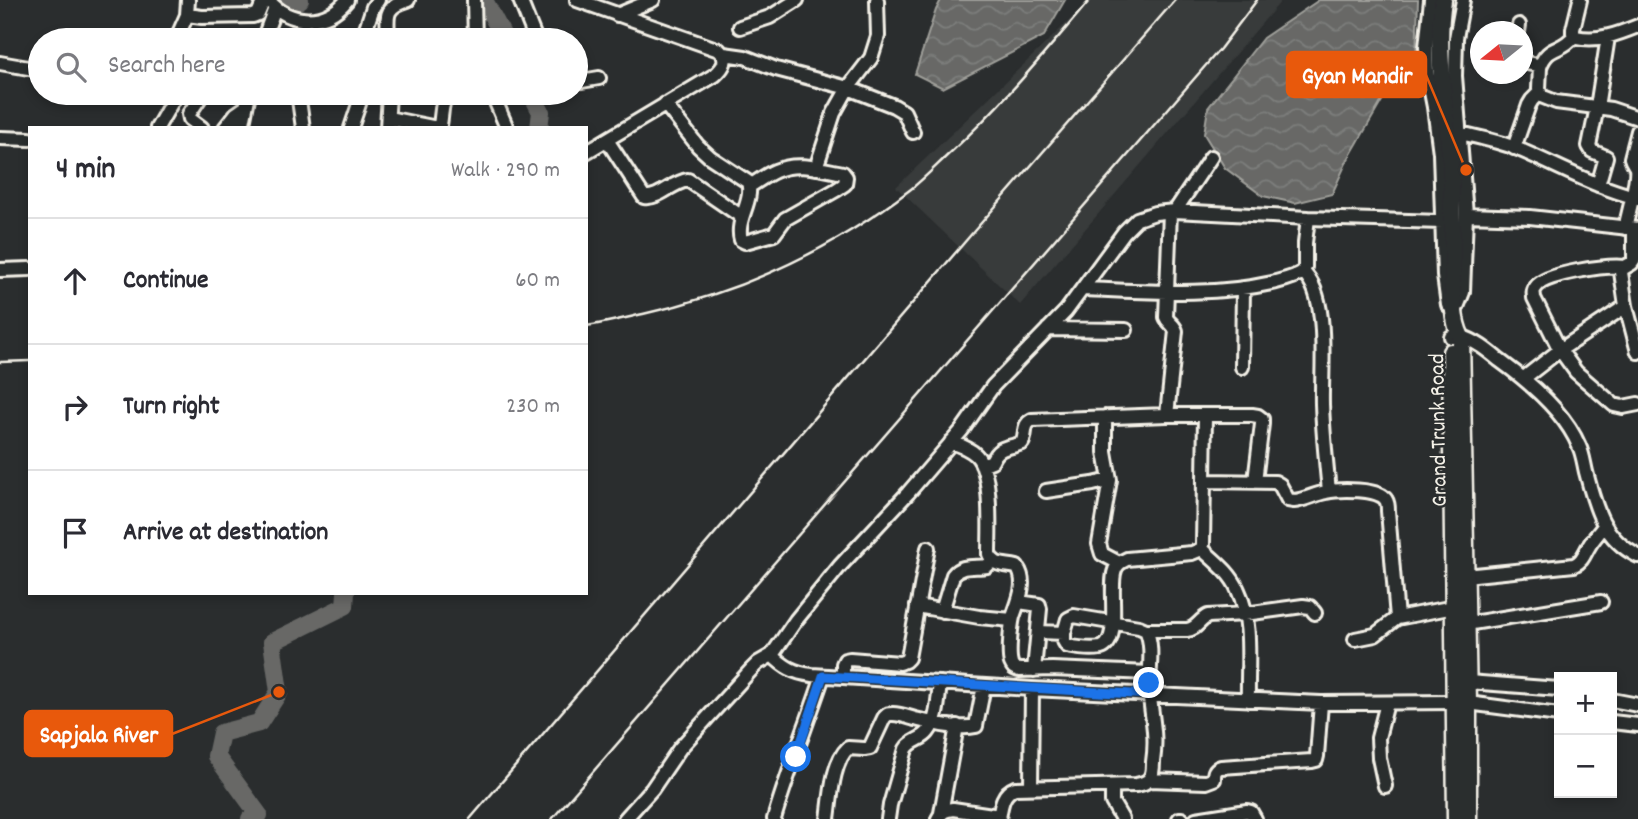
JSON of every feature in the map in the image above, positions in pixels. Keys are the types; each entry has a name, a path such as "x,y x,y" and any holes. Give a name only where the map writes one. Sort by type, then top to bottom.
{"main road":[{"path":"1443,0 1439,47 1451,176 1456,328"},
{"name":"Grand Trunk Road","path":"1456,328 1468,682 1461,703 1456,819"},
{"name":"Grand Trunk Road","path":"1456,328 1454,607 1468,819"}],"street":[{"path":"181,28 187,15 188,0"},
{"path":"269,3 294,18 315,19 332,14 347,0"},
{"path":"366,28 378,0"},
{"path":"388,28 389,9 408,0"},
{"path":"474,0 475,28"},
{"path":"520,0 531,28"},
{"path":"577,0 724,54 745,57 776,69 848,88 894,106 904,112 913,132"},
{"path":"617,15 653,0"},
{"path":"740,27 770,18 797,0"},
{"path":"816,168 834,113 848,88 871,58 878,36 877,0"},
{"path":"1431,0 1426,47 1427,71 1440,153 1446,296 1456,328 1524,378 1563,420 1580,449 1592,495 1604,526 1614,540 1638,556"},
{"path":"1456,328 1462,292 1466,215 1455,58 1463,0"},
{"path":"1514,148 1529,105 1539,93 1543,57 1548,52 1566,45 1574,36 1573,29 1580,0"},
{"path":"187,15 253,16 269,3"},
{"path":"265,28 269,3"},
{"path":"302,28 303,19"},
{"path":"1574,36 1591,39 1608,37 1638,26"},
{"path":"1598,185 1606,157 1592,151 1589,146 1608,37"},
{"path":"588,151 715,75 724,67 724,54"},
{"path":"0,63 28,68"},
{"path":"1533,64 1540,67"},
{"path":"588,80 599,78"},
{"path":"1539,93 1556,102 1611,109 1638,118"},
{"path":"665,104 698,146 750,187"},
{"path":"158,126 170,105"},
{"path":"194,105 188,114 199,126"},
{"path":"300,105 303,126"},
{"path":"352,126 359,105"},
{"path":"388,105 387,123 420,126"},
{"path":"439,126 442,105"},
{"path":"497,105 506,126"},
{"path":"227,126 246,107"},
{"path":"242,126 246,107"},
{"path":"1632,265 1637,172 1631,158 1638,131"},
{"path":"1460,133 1493,140 1598,185 1636,197"},
{"path":"0,138 28,139"},
{"path":"607,140 644,197 652,197 676,183 688,180 742,217"},
{"path":"1167,415 1176,331 1166,317 1173,211 1211,157"},
{"path":"788,167 816,168 843,173 845,184 785,219 777,231 769,236 745,242 741,240 739,233 750,187 788,167"},
{"path":"625,819 643,801 669,762 702,723 758,663 772,655 796,620 840,566 908,493 993,386 1066,311 1124,232 1137,219 1173,211 1442,222"},
{"path":"1466,215 1633,228"},
{"path":"1082,289 1201,292 1243,288 1283,280 1303,272 1308,218"},
{"path":"1632,265 1621,272 1626,306 1634,322 1638,352"},
{"path":"1632,265 1611,266 1552,278 1541,282 1533,292 1560,351 1576,372 1614,405 1623,407 1638,404"},
{"path":"0,271 28,269"},
{"path":"1303,272 1317,295 1320,315 1323,349 1322,401 1329,491"},
{"path":"1242,367 1243,288"},
{"path":"1524,378 1626,306"},
{"path":"1048,329 1126,330"},
{"path":"982,465 992,461 999,450 1022,443 1027,423 1032,420 1252,415 1262,419 1255,481"},
{"path":"1202,549 1205,416"},
{"path":"1105,417 1105,452 1110,480 1099,544 1101,554 1119,563"},
{"path":"951,442 977,456 982,465 987,483 989,554 992,561 1017,567 1021,572 1019,602 1012,620 1011,664 1015,669 1150,682 1248,700 1461,703 1554,714"},
{"path":"1046,491 1110,480"},
{"path":"1205,481 1275,482 1280,485 1288,500 1294,502 1329,491 1372,492 1381,495 1386,500 1388,511 1397,618"},
{"path":"1465,576 1574,565 1579,563 1604,526"},
{"path":"843,676 845,660 900,663 908,658 928,548"},
{"path":"1202,549 1192,553 1127,559 1119,563 1113,574 1112,623 1111,638 1107,645 1100,648 1067,646 1065,633 1068,619 1074,616 1112,623 1139,627 1146,630 1187,631 1208,616 1303,606 1310,607 1315,613"},
{"path":"1202,549 1219,564 1238,588 1245,614 1248,700"},
{"path":"942,611 956,570 987,566 992,561"},
{"path":"1019,602 1034,603 1040,609 1034,670"},
{"path":"1466,625 1601,602"},
{"path":"917,606 1012,620"},
{"path":"1355,639 1375,635 1397,618 1454,607"},
{"path":"1146,630 1156,744 1150,780"},
{"path":"1038,632 1065,633"},
{"path":"772,655 782,665 797,673 823,676 1032,689 1150,682"},
{"path":"774,819 823,676"},
{"path":"1468,682 1554,689"},
{"path":"888,819 907,746 928,733 940,683"},
{"path":"828,819 836,769 846,750 870,748 887,715 891,713 932,723 972,728 976,726 984,686"},
{"path":"1031,787 1032,689"},
{"path":"1617,701 1638,705"},
{"path":"940,816 946,810 953,809 999,818 1003,797 1015,788 1136,785 1150,780 1206,782 1213,779 1214,772 1221,767 1316,760 1321,703"},
{"path":"1385,786 1378,738 1387,703"},
{"path":"1617,723 1638,725"},
{"path":"940,816 957,726"},
{"path":"1112,786 1112,803 1122,819"},
{"path":"1196,819 1247,811 1251,812 1255,819"}],"shaded area":[{"path":"1087,0 1282,0 1020,305 896,187 1074,16"}],"water":[{"path":"941,0 1065,0 1044,36 943,88 915,74"},
{"path":"1319,0 1418,0 1416,59 1401,68 1347,161 1332,194 1295,203 1263,196 1225,168 1204,134 1208,108 1263,38"}],"waterway":[{"path":"278,0 284,7 300,0"},
{"path":"484,0 499,28"},
{"path":"537,105 541,112 539,126"},
{"path":"250,819 259,815 216,756 221,733 259,723 279,692 272,642 345,606 346,595"}],"railway":[{"path":"588,326 679,305 750,281 817,250 881,211 911,189 987,117 1090,0"},
{"path":"470,819 1175,0"},
{"path":"552,819 1220,49 1257,0"},
{"path":"0,362 28,361"}],"place":[{"name":"Gyan Mandir","path":"1466,170"},
{"name":"Sapjala River","path":"279,692"}],"route":[{"path":"796,757 823,676 1150,695 1149,683"}]}
